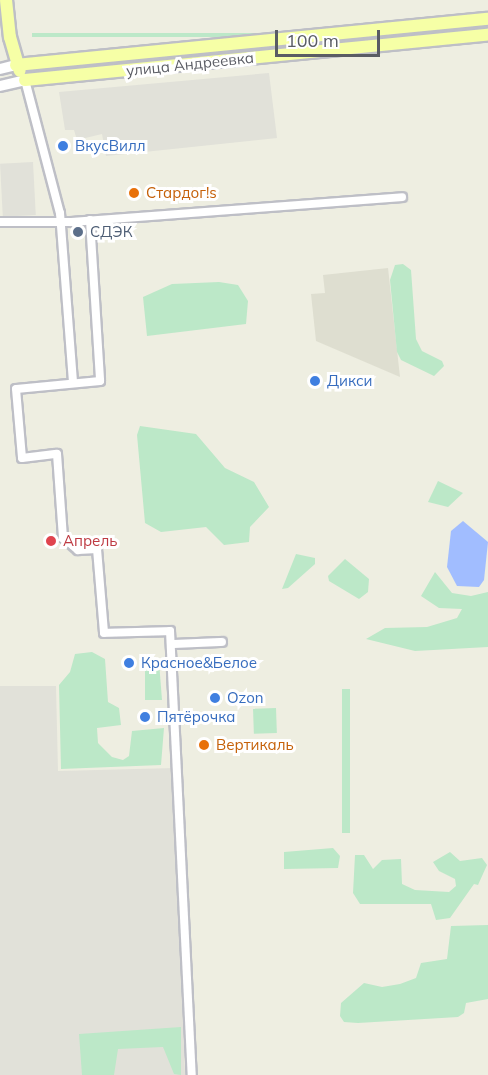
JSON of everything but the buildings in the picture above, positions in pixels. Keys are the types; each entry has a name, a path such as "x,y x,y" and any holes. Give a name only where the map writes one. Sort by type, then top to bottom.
{"main road":[{"path":"6,0 19,64 25,80"},
{"path":"13,0 19,64"},
{"name":"улица Андреевка","path":"0,69 19,64 488,20"},
{"path":"474,21 482,35"},
{"path":"413,26 415,42"},
{"name":"улица Андреевка","path":"0,86 25,80 482,35"}],"street":[{"path":"25,80 61,220 73,382"},
{"path":"0,222 90,220 402,197"},
{"path":"90,220 100,381 73,382 57,387 16,389 22,458 57,454 63,537 78,550 96,549 104,633 170,631 192,1075"},
{"path":"172,644 222,642"}],"shaded area":[{"path":"269,73 277,138 106,156 102,134 77,140 74,130 65,130 59,92"},
{"path":"33,162 36,215 3,217 0,164"},
{"path":"388,268 400,377 316,341 311,294 325,293 323,275"},
{"path":"0,686 56,686 58,771 175,768 185,1075 0,1075"}],"green space":[{"path":"32,33 407,33 407,37 32,37"},
{"path":"403,264 411,270 416,339 422,351 442,361 444,366 434,376 401,360 397,352 390,280 395,265"},
{"path":"219,282 238,285 248,301 246,324 147,336 143,297 172,284"},
{"path":"140,426 196,434 225,468 254,482 269,507 250,527 249,542 224,545 206,527 161,532 145,523 137,435"},
{"path":"438,481 463,493 448,507 428,502"},
{"path":"296,554 315,558 315,564 288,588 282,589"},
{"path":"345,559 369,579 368,592 359,599 329,581 328,576"},
{"path":"435,572 452,593 471,596 488,592 488,647 415,651 366,639 385,628 427,627 457,618 462,609 439,608 421,596"},
{"path":"92,652 105,659 108,702 119,708 121,725 97,728 98,743 112,757 123,760 129,756 132,731 164,728 161,765 61,769 59,685 70,672 75,654"},
{"path":"159,662 162,700 145,700 145,663"},
{"path":"342,689 350,689 350,833 342,833"},
{"path":"276,708 277,733 254,734 253,709"},
{"path":"333,848 340,856 338,868 284,869 284,852"},
{"path":"450,852 460,861 482,858 487,865 478,885 474,884 450,918 436,920 431,904 360,904 353,893 355,855 364,855 373,869 382,860 401,859 402,884 415,890 449,892 456,886 455,879 439,871 433,862"},
{"path":"488,925 488,999 466,1003 464,1013 458,1017 358,1023 344,1022 340,1016 341,1003 364,983 382,987 400,984 416,978 421,963 447,959 451,926"},
{"path":"181,1027 181,1075 174,1074 163,1047 118,1049 114,1075 82,1075 79,1034"}],"water":[{"path":"463,521 488,542 484,580 479,587 457,586 447,567 451,531"}],"place":[{"name":"ВкусВилл","path":"63,146"},
{"name":"Стардог!s","path":"134,193"},
{"name":"СДЭК","path":"78,232"},
{"name":"Дикси","path":"315,381"},
{"name":"Апрель","path":"51,541"},
{"name":"Красное&Белое","path":"129,663"},
{"name":"Ozon","path":"215,698"},
{"name":"Пятёрочка","path":"145,717"},
{"name":"Вертикаль","path":"204,745"}]}
